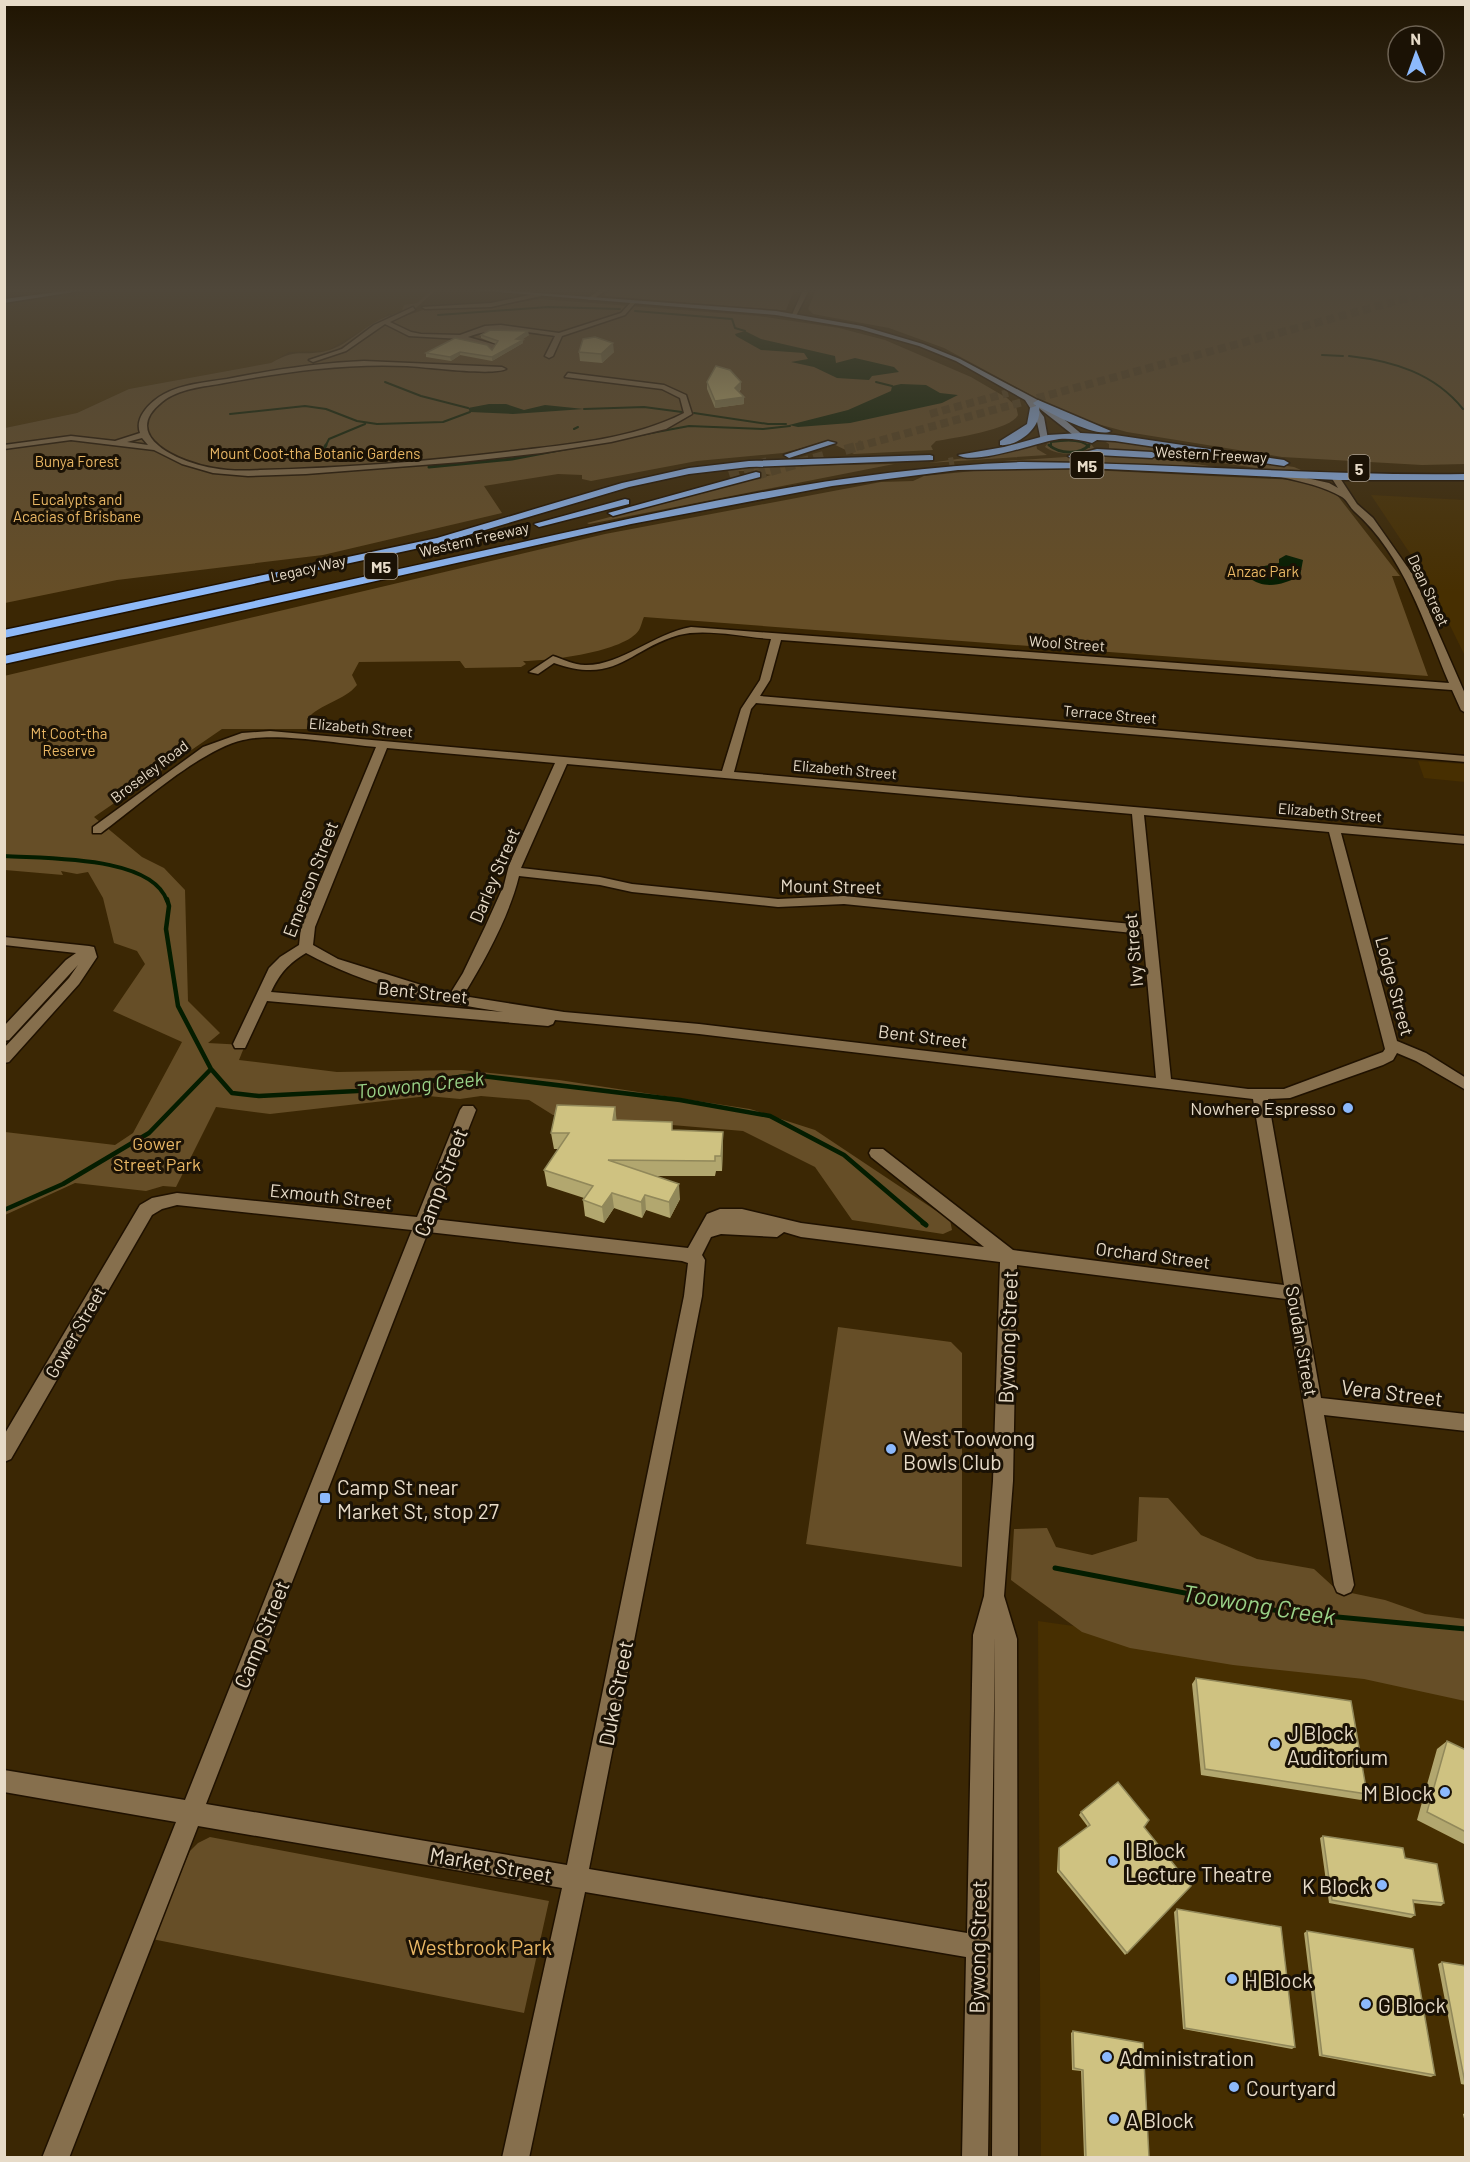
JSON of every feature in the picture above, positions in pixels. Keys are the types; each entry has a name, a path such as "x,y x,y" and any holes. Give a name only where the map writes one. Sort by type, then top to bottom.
{"highway":[{"path":"952,462 1021,434 1035,420 1036,406 1077,422 1165,446"},
{"path":"1081,436 1100,444 1101,449 1097,452"},
{"name":"5","path":"1043,440 1081,436 1115,438 1304,465 1466,473"},
{"path":"1043,440 1040,446 1048,452 1079,456"},
{"name":"Western Freeway","path":"4,660 589,530 952,462 1043,440"},
{"path":"787,456 831,443"},
{"path":"824,456 845,450"},
{"path":"952,462 1079,456 1097,452 1139,453 1283,475"},
{"name":"Western Freeway","path":"4,634 438,541 498,526 583,497 666,475 772,462 890,461 1081,465 1283,475"},
{"name":"5","path":"1283,475 1356,477 1466,473"},
{"name":"Legacy Way","path":"4,645 533,526 729,474"},
{"name":"Legacy Way","path":"4,652 567,524 756,475"}],"main road":[{"path":"1014,391 1081,436"},
{"path":"1036,406 1042,422 1043,440"}],"street":[{"path":"152,448 143,435 144,423 152,407 160,399 183,391"},
{"path":"4,447 61,438 115,443 152,448 241,479 259,472 341,469 460,459 614,440 672,424 688,414 683,398 671,391"},
{"path":"115,443 143,435"},
{"path":"1283,475 1348,493"},
{"name":"Dean Street","path":"1338,477 1408,575 1466,710"},
{"name":"Wool Street","path":"534,672 553,659 583,668 615,663 676,631 777,636 1456,687"},
{"path":"727,775 746,709 765,680 777,636"},
{"name":"Terrace Street","path":"752,699 1466,759"},
{"name":"Elizabeth Street","path":"223,741 242,735 270,734 382,746 1466,840"},
{"name":"Broseley Road","path":"97,830 207,749 223,741"},
{"name":"Emerson Street","path":"240,1044 277,966 306,947 308,927 382,746"},
{"name":"Darley Street","path":"453,1000 473,968 562,760"},
{"name":"Ivy Street","path":"1138,812 1164,1085"},
{"name":"Lodge Street","path":"1260,1096 1285,1094 1369,1064 1388,1056 1393,1046 1334,828"},
{"name":"Mount Street","path":"513,871 597,880 632,888 778,903 844,900 1150,930"},
{"path":"4,941 89,951"},
{"name":"Bent Street","path":"306,947 333,962 453,1000 580,1019 699,1029 1260,1096"},
{"path":"4,1036 71,963 89,951"},
{"path":"4,1058 78,976 90,957 89,951"},
{"name":"Bent Street","path":"261,996 517,1021 580,1019"},
{"path":"1393,1046 1420,1057 1466,1085"},
{"name":"Soudan Street","path":"1260,1096 1344,1585"},
{"name":"Camp Street","path":"55,2157 468,1110"},
{"path":"877,1153 1009,1257"},
{"name":"Exmouth Street","path":"146,1210 164,1201 177,1199 470,1228 692,1256"},
{"name":"Gower Street","path":"4,1454 146,1210"},
{"name":"Orchard Street","path":"692,1256 705,1232 721,1227 801,1230 1293,1293"},
{"name":"Duke Street","path":"515,2157 596,1784 699,1266 697,1260 692,1256"},
{"name":"Bywong Street","path":"975,2157 984,1635 994,1596 1003,1481 1009,1257"},
{"name":"Vera Street","path":"1313,1404 1466,1423"},
{"name":"Bywong Street","path":"994,1596 1006,1639 1005,2157"},
{"path":"981,1736 1006,1740"},
{"name":"Market Street","path":"4,1781 977,1947"}],"shaded area":[{"path":"5,391 125,391 77,413 5,428"},
{"path":"891,391 936,391 958,395 942,403 850,423 798,427 789,425 848,410"},
{"path":"506,404 524,410 545,405 584,409 513,414 470,412 468,408"},
{"path":"1371,495 1465,500 1465,656 1427,579"},
{"path":"1286,555 1303,560 1300,576 1274,585 1260,584 1248,577 1247,574 1259,567 1279,563 1279,559"},
{"path":"1418,761 1465,764 1465,782 1424,778"},
{"path":"1038,1621 1465,1681 1465,2157 1041,2157"}],"green space":[{"name":"Mount Coot-tha Botanic Gardens","path":"125,391 995,391 1016,406 1018,415 1005,425 993,429 936,441 931,446 933,450 854,454 827,441 783,453 697,461 591,481 582,479 582,475 558,474 484,486 502,513 323,555 117,580 5,603 5,428 77,413"},
{"path":"1024,391 1465,391 1465,464 1422,465 1282,457 1127,432 1072,417"},
{"path":"1072,438 1089,441 1094,448 1070,454 1056,452 1045,447 1050,440"},
{"path":"1101,439 1294,467 1301,470 1284,472 1146,452 1109,451 1109,444"},
{"path":"1036,443 1037,449 1047,455 929,463 986,455"},
{"path":"1127,453 1228,469 1004,461"},
{"path":"894,464 587,523 771,475 746,471 719,471 781,466"},
{"path":"1003,468 1295,480 1321,487 1337,495 1400,576 1392,576 1428,676 644,617 639,630 631,638 618,644 585,654 523,661 526,664 521,667 465,668 460,661 359,662 352,675 357,685 346,695 319,709 307,719 310,725 320,729 222,729 94,817 142,857 164,868 185,890 188,1001 220,1033 208,1043 245,1045 239,1060 337,1072 461,1070 559,1080 750,1109 815,1130 950,1220 952,1230 943,1234 852,1220 815,1167 743,1131 553,1115 529,1100 481,1096 460,1099 428,1096 270,1114 216,1107 176,1187 163,1186 146,1191 75,1183 5,1215 5,1132 115,1145 133,1133 182,1042 113,1011 145,964 137,951 114,943 103,898 88,872 77,874 61,871 63,875 5,870 4,676 605,534 881,482 913,481 924,476"},
{"name":"West Toowong Bowls Club","path":"838,1327 951,1342 962,1353 962,1567 806,1544"},
{"path":"1139,1497 1168,1498 1201,1535 1257,1559 1314,1569 1337,1590 1385,1600 1425,1614 1465,1619 1465,1701 1364,1679 1233,1665 1130,1648 1082,1632 1011,1580 1014,1529 1047,1528 1056,1547 1092,1555 1137,1541"},
{"name":"Westbrook Park","path":"210,1837 549,1901 524,2013 152,1939 190,1851 198,1843"}],"building":[{"path":"711,391 738,391 744,397 715,401"},
{"path":"557,1105 615,1107 613,1120 672,1122 672,1130 723,1132 721,1156 715,1156 715,1161 608,1160 679,1184 669,1202 645,1195 641,1202 612,1193 602,1207 583,1200 593,1186 544,1170 569,1133 551,1133"},
{"name":"J Block Auditorium","path":"1196,1678 1351,1701 1367,1794 1205,1769"},
{"name":"M Block","path":"1447,1741 1466,1750 1466,1832 1427,1812"},
{"name":"I Block Lecture Theatre","path":"1118,1782 1149,1820 1144,1827 1191,1886 1127,1953 1059,1870 1059,1848 1090,1825 1081,1812"},
{"name":"K Block","path":"1323,1836 1403,1848 1405,1858 1437,1864 1444,1903 1413,1900 1415,1915 1332,1900"},
{"name":"H Block","path":"1177,1909 1281,1927 1295,2047 1185,2028"},
{"name":"G Block","path":"1307,1931 1413,1949 1435,2075 1322,2055"},
{"path":"1442,1962 1466,1966 1466,2083 1465,2083"},
{"name":"A Block","path":"1073,2031 1143,2043 1149,2157 1086,2157 1083,2070 1074,2068"}],"waterway":[{"path":"408,391 468,408"},
{"path":"1445,391 1463,409"},
{"path":"230,414 305,406 326,409 357,421 377,424 443,422 470,412"},
{"path":"584,409 644,407 682,412"},
{"path":"694,413 768,424 786,424"},
{"path":"326,445 329,439 365,424"},
{"path":"576,447 689,426 763,429 790,426"},
{"path":"574,429 578,427"},
{"path":"1051,446 1051,442 1067,440 1082,442 1088,446"},
{"path":"321,454 326,445"},
{"path":"429,467 512,459 585,445"},
{"path":"1051,446 1058,450 1075,452 1088,446"},
{"path":"4,856 69,859 119,867 141,875 157,886 167,901"},
{"path":"167,899 169,906 166,929 178,1006 211,1069"},
{"name":"Toowong Creek","path":"4,1210 63,1184 149,1133 211,1069"},
{"name":"Toowong Creek","path":"211,1069 232,1093 259,1096 357,1091 474,1075 680,1100 770,1116 844,1155 925,1224"},
{"name":"Toowong Creek","path":"1055,1568 1284,1612 1466,1629"}],"tunnel":[{"path":"856,447 1064,391"},
{"path":"930,414 1008,393"},
{"path":"845,450 862,445"},
{"path":"756,475 824,456"},
{"path":"729,474 768,462"},
{"path":"949,463 954,462"}],"place":[{"name":"Nowhere Espresso","path":"1348,1108"},
{"name":"West Toowong Bowls Club","path":"891,1449"},
{"name":"Camp St near Market St, stop 27","path":"325,1498"},
{"name":"J Block Auditorium","path":"1275,1744"},
{"name":"M Block","path":"1445,1792"},
{"name":"I Block Lecture Theatre","path":"1113,1861"},
{"name":"K Block","path":"1382,1885"},
{"name":"H Block","path":"1232,1979"},
{"name":"G Block","path":"1366,2004"},
{"name":"Administration","path":"1107,2057"},
{"name":"Courtyard","path":"1234,2087"},
{"name":"A Block","path":"1114,2119"}],"park label":[{"name":"Bunya Forest","path":"77,461"},
{"name":"Eucalypts and Acacias of Brisbane","path":"77,508"},
{"name":"Anzac Park","path":"1263,571"},
{"name":"Mt Coot-tha Reserve","path":"69,742"},
{"name":"Gower Street Park","path":"157,1153"}]}
